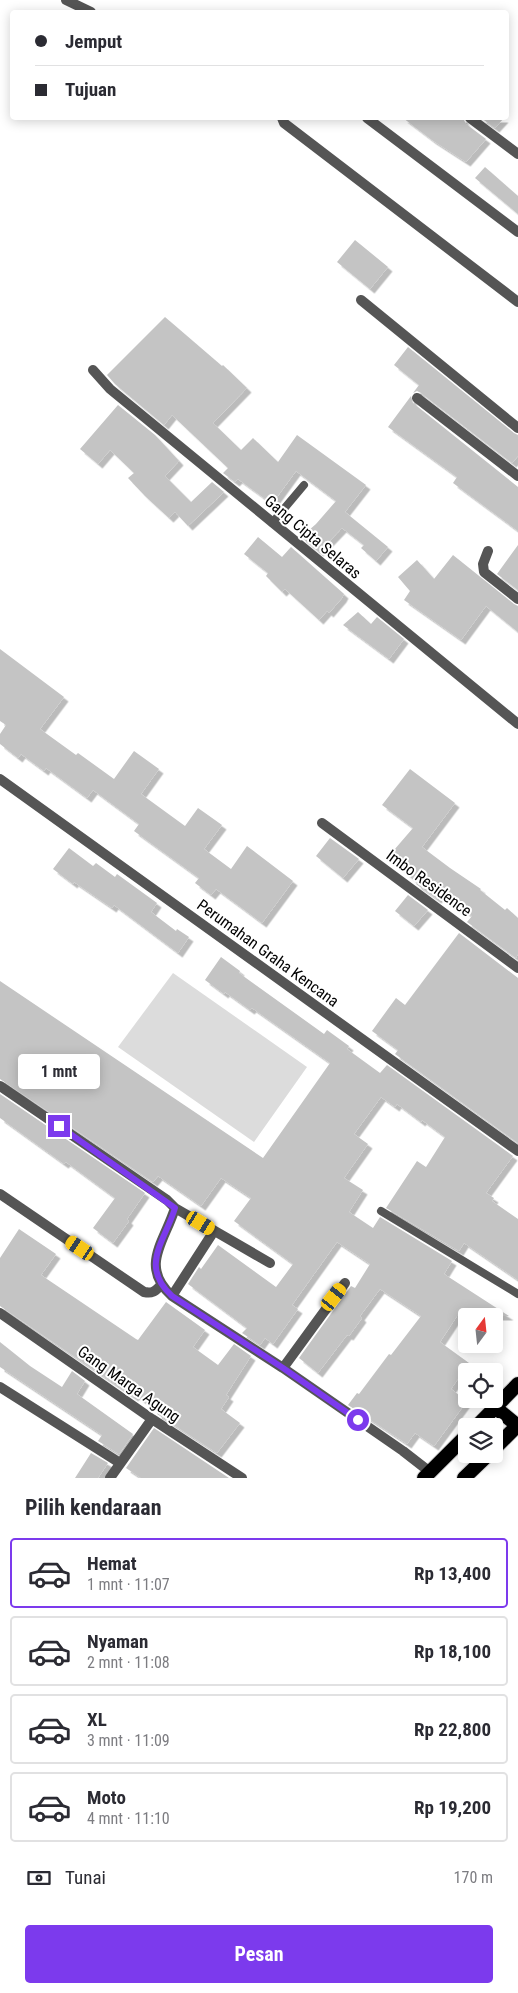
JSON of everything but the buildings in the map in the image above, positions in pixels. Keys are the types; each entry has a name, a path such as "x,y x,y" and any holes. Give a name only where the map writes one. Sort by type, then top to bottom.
{"highway":[{"path":"503,1400 518,1384"},
{"path":"485,1418 496,1408 517,1429 503,1441"},
{"path":"427,1475 458,1444"},
{"path":"464,1478 480,1463"}],"street":[{"path":"66,0 87,10"},
{"path":"283,120 284,123 518,302"},
{"path":"370,120 518,232"},
{"path":"473,120 518,154"},
{"path":"361,300 518,428"},
{"name":"Gang Cipta Selaras","path":"93,370 110,388 272,523 518,724"},
{"path":"417,398 518,476"},
{"path":"488,551 483,564 484,572 518,599"},
{"name":"Perumahan Graha Kencana","path":"0,779 518,1151"},
{"name":"Imbo Residence","path":"322,823 518,968"},
{"path":"0,1086 167,1200 175,1208 270,1263"},
{"path":"0,1194 144,1292 155,1292 161,1284"},
{"path":"175,1208 155,1257 155,1269 161,1284 172,1296 283,1368 427,1475"},
{"path":"172,1296 214,1231"},
{"path":"283,1368 345,1283"},
{"name":"Gang Marga Agung","path":"0,1313 152,1419 242,1478"},
{"path":"0,1387 120,1463"},
{"path":"110,1478 152,1419"}],"lane":[{"path":"272,523 304,485"},
{"path":"381,1211 518,1294"}],"shaded area":[{"path":"173,973 307,1067 254,1142 118,1047"}],"route":[{"path":"59,1126 167,1200 175,1208 155,1257 155,1269 158,1280 164,1289 358,1420"}]}
